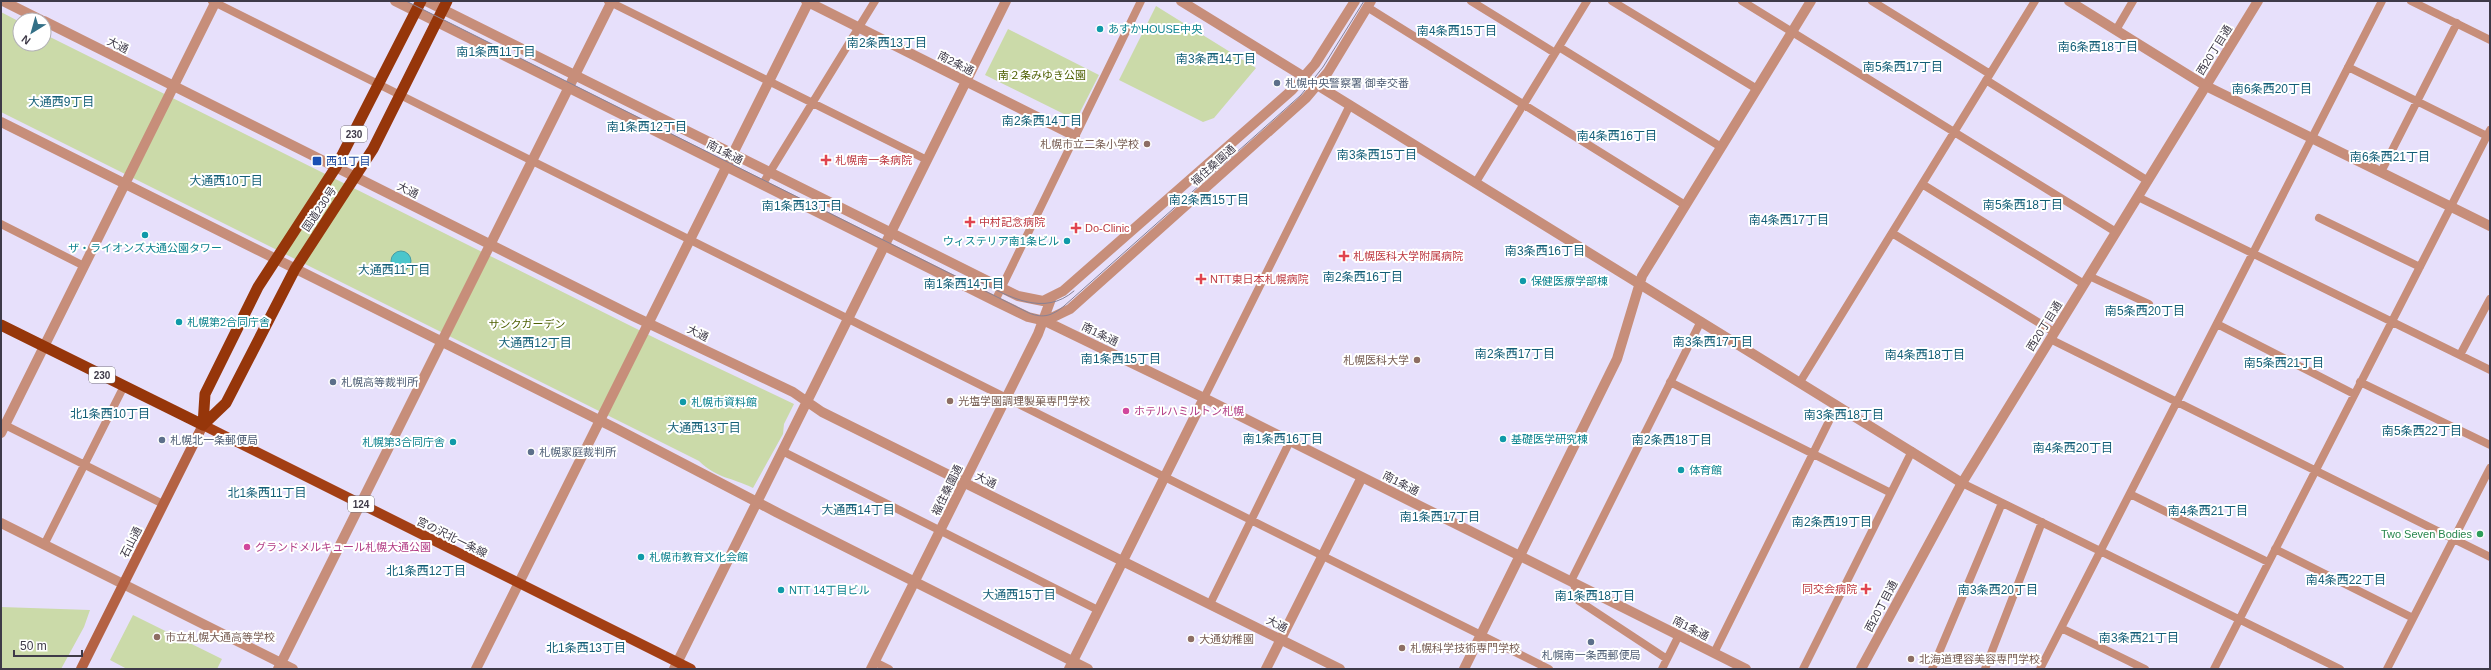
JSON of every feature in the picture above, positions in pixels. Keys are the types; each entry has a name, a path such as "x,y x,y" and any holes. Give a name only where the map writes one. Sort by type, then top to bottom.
{"highway":[{"name":"国道230号","path":"203,425 205,394 258,287 336,167 421,1"},
{"name":"国道230号","path":"203,425 226,404 295,270 356,177 399,96 444,5"},
{"name":"230","path":"1,325 203,425"}],"main road":[{"name":"石山通","path":"81,669 203,425"},
{"name":"宮の沢北一条線","path":"203,425 519,583 676,666 691,669"}],"street":[{"path":"3,1 17,4 29,12"},
{"name":"南1条通","path":"395,1 995,302 1028,317 1045,321 1204,398 1746,669"},
{"name":"南1条通","path":"426,1 444,5 575,75 732,154 1001,288 1018,296 1034,300"},
{"path":"476,669 808,1"},
{"name":"南2条通","path":"808,1 1074,136"},
{"path":"762,184 875,1"},
{"path":"676,666 1006,1"},
{"path":"995,302 1074,136 1141,1"},
{"path":"1181,1 1962,483 2340,669"},
{"name":"福住桑園通","path":"1034,300 1051,298 1063,291 1304,77 1315,64 1355,1"},
{"path":"1471,1 1721,146"},
{"path":"1476,182 1587,1"},
{"path":"1612,1 1757,89"},
{"path":"1742,1 2116,232"},
{"path":"1464,669 1617,359 1626,335 1639,283 1685,205 1811,1"},
{"path":"1872,1 2148,181"},
{"path":"1800,382 2035,1"},
{"path":"2069,1 2206,86 2490,226"},
{"path":"2116,30 2133,1"},
{"name":"西20丁目通","path":"1861,669 1962,483 2258,1"},
{"path":"2040,669 2382,1"},
{"path":"2411,1 2490,40"},
{"path":"163,504 84,464 3,429 215,2 399,96 1548,669"},
{"path":"280,666 610,2 927,160"},
{"path":"1369,4 1685,205"},
{"name":"福住桑園通","path":"1045,321 1070,309 1306,98 1328,72 1369,4"},
{"path":"2381,172 2457,24"},
{"name":"大通","path":"52,25 649,323 793,392 822,412 1340,669"},
{"path":"2214,669 2488,133 2418,102 2348,67"},
{"path":"1071,665 1350,105"},
{"path":"1,122 600,421 1071,665 1088,669"},
{"path":"1922,184 2087,280 2149,304"},
{"path":"2138,197 2490,370"},
{"path":"2319,218 2420,267"},
{"path":"1,224 84,266"},
{"path":"1892,233 2052,336 2177,402 2490,557"},
{"name":"福住桑園通","path":"873,665 1045,321 1051,298"},
{"path":"2460,355 2490,299"},
{"path":"1034,300 1045,321"},
{"path":"1678,635 1665,666 1579,601 1573,582 1701,321"},
{"path":"2217,324 2354,394"},
{"path":"1670,382 1891,493"},
{"path":"2360,382 2490,445"},
{"path":"44,544 124,386"},
{"path":"1714,653 1836,405"},
{"path":"1210,604 1290,441"},
{"path":"782,451 1098,610"},
{"path":"1803,669 1912,451"},
{"path":"2387,669 2490,468"},
{"path":"1266,669 1362,478"},
{"path":"2130,494 2268,562"},
{"path":"1932,669 2002,503"},
{"path":"1985,669 2042,522"},
{"path":"1,523 123,584 280,666 293,669"},
{"path":"2275,549 2413,618"},
{"path":"2061,628 2145,669"},
{"path":"873,665 889,669"}],"green space":[{"path":"1156,6 1256,68 1214,118 1203,122 1119,80"},
{"name":"サンクガーデン","path":"1,12 12,18 12,52 52,52 52,38 661,341 794,404 784,424 783,434 753,488 719,475 699,461 1,112"},
{"name":"南２条みゆき公園","path":"1008,29 1099,75 1076,120 985,75"},
{"path":"1,607 90,610 84,627 61,669 1,669"},
{"name":"市立札幌大通高等学校","path":"133,615 222,659 217,669 127,669 110,660"}],"shaded area":[{"path":"401,251 408,254 411,261 408,268 401,271 394,268 391,261 394,254"}],"tram line":[{"path":"406,1 1029,313 1039,316 1052,314 1064,306 1301,95 1323,67 1364,1"},
{"path":"980,282 1015,298 1039,304 1051,303 1063,299 1074,291"}],"place":[{"name":"あすかHOUSE中央","path":"1100,29"},
{"name":"札幌中央警察署 御幸交番","path":"1277,83"},
{"name":"札幌市立二条小学校","path":"1147,144"},
{"name":"札幌南一条病院","path":"826,160"},
{"name":"西11丁目","path":"317,161"},
{"name":"中村記念病院","path":"970,222"},
{"name":"Do-Clinic","path":"1076,228"},
{"name":"ザ・ライオンズ大通公園タワー","path":"145,235"},
{"name":"ウィステリア南1条ビル","path":"1067,241"},
{"name":"札幌医科大学附属病院","path":"1344,256"},
{"name":"NTT東日本札幌病院","path":"1201,279"},
{"name":"保健医療学部棟","path":"1523,281"},
{"name":"札幌第2合同庁舎","path":"179,322"},
{"name":"札幌医科大学","path":"1417,360"},
{"name":"札幌高等裁判所","path":"333,382"},
{"name":"光塩学園調理製菓専門学校","path":"950,401"},
{"name":"札幌市資料館","path":"683,402"},
{"name":"ホテルハミルトン札幌","path":"1126,411"},
{"name":"基礎医学研究棟","path":"1503,439"},
{"name":"札幌北一条郵便局","path":"162,440"},
{"name":"札幌第3合同庁舎","path":"453,442"},
{"name":"札幌家庭裁判所","path":"531,452"},
{"name":"体育館","path":"1681,470"},
{"name":"Two Seven Bodies","path":"2480,534"},
{"name":"グランドメルキュール札幌大通公園","path":"247,547"},
{"name":"札幌市教育文化会館","path":"641,557"},
{"name":"同交会病院","path":"1866,589"},
{"name":"NTT 14丁目ビル","path":"781,590"},
{"name":"市立札幌大通高等学校","path":"157,637"},
{"name":"大通幼稚園","path":"1191,639"},
{"name":"札幌南一条西郵便局","path":"1591,642"},
{"name":"札幌科学技術専門学校","path":"1402,648"},
{"name":"北海道理容美容専門学校","path":"1911,659"}],"district":[{"name":"南4条西15丁目","path":"1457,31"},
{"name":"南2条西13丁目","path":"887,43"},
{"name":"南6条西18丁目","path":"2098,47"},
{"name":"南1条西11丁目","path":"496,52"},
{"name":"南3条西14丁目","path":"1216,59"},
{"name":"南5条西17丁目","path":"1903,67"},
{"name":"南6条西20丁目","path":"2272,89"},
{"name":"大通西9丁目","path":"61,102"},
{"name":"南2条西14丁目","path":"1042,121"},
{"name":"南1条西12丁目","path":"647,127"},
{"name":"南4条西16丁目","path":"1617,136"},
{"name":"南3条西15丁目","path":"1377,155"},
{"name":"南6条西21丁目","path":"2390,157"},
{"name":"大通西10丁目","path":"226,181"},
{"name":"南2条西15丁目","path":"1209,200"},
{"name":"南5条西18丁目","path":"2023,205"},
{"name":"南1条西13丁目","path":"802,206"},
{"name":"南4条西17丁目","path":"1789,220"},
{"name":"南3条西16丁目","path":"1545,251"},
{"name":"大通西11丁目","path":"394,270"},
{"name":"南2条西16丁目","path":"1363,277"},
{"name":"南1条西14丁目","path":"964,284"},
{"name":"南5条西20丁目","path":"2145,311"},
{"name":"南3条西17丁目","path":"1713,342"},
{"name":"大通西12丁目","path":"535,343"},
{"name":"南2条西17丁目","path":"1515,354"},
{"name":"南4条西18丁目","path":"1925,355"},
{"name":"南1条西15丁目","path":"1121,359"},
{"name":"南5条西21丁目","path":"2284,363"},
{"name":"北1条西10丁目","path":"110,414"},
{"name":"南3条西18丁目","path":"1844,415"},
{"name":"大通西13丁目","path":"704,428"},
{"name":"南5条西22丁目","path":"2422,431"},
{"name":"南1条西16丁目","path":"1283,439"},
{"name":"南2条西18丁目","path":"1672,440"},
{"name":"南4条西20丁目","path":"2073,448"},
{"name":"北1条西11丁目","path":"267,493"},
{"name":"大通西14丁目","path":"858,510"},
{"name":"南4条西21丁目","path":"2208,511"},
{"name":"南1条西17丁目","path":"1440,517"},
{"name":"南2条西19丁目","path":"1832,522"},
{"name":"北1条西12丁目","path":"426,571"},
{"name":"南4条西22丁目","path":"2346,580"},
{"name":"南3条西20丁目","path":"1998,590"},
{"name":"大通西15丁目","path":"1019,595"},
{"name":"南1条西18丁目","path":"1595,596"},
{"name":"南3条西21丁目","path":"2139,638"},
{"name":"北1条西13丁目","path":"586,648"}]}
